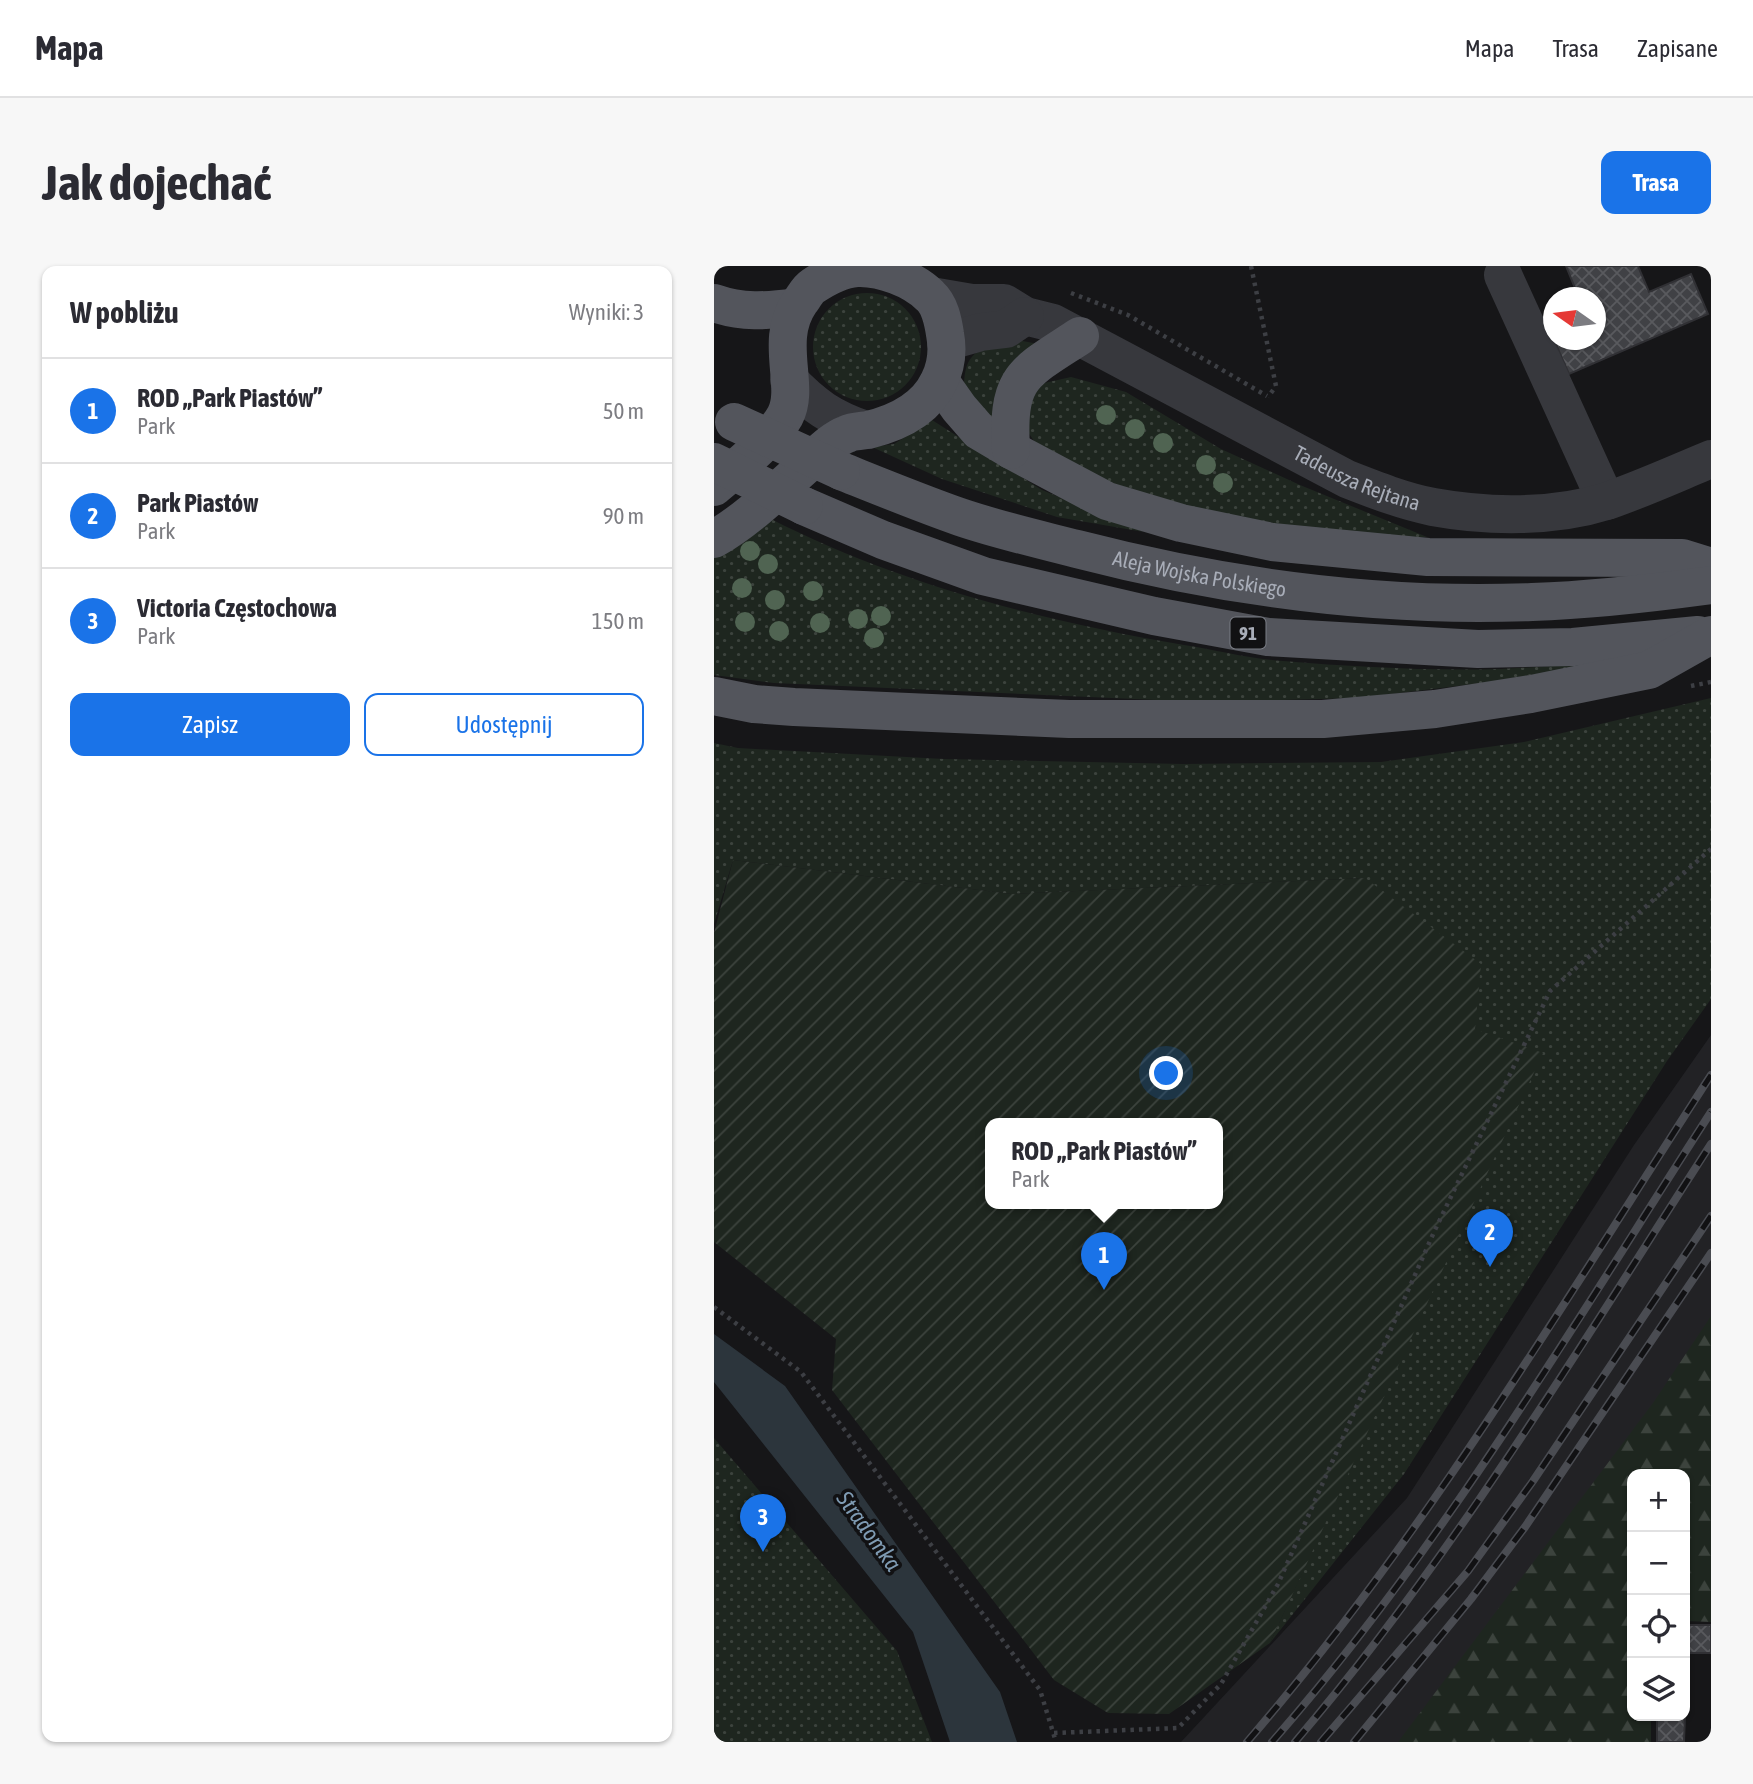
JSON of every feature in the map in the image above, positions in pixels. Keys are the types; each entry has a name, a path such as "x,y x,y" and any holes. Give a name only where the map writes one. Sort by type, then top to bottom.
{"main road":[{"path":"714,486 739,466 786,414 789,380 786,353 788,329 796,307 810,288 834,274 857,268 895,275 931,296 942,316 946,360 940,381 926,401 908,415 885,425 848,433 834,441 780,488 714,539"},
{"path":"714,303 732,309 761,311 796,307"},
{"path":"1010,450 1009,416 1014,392 1028,371 1080,336"},
{"path":"940,381 958,408 979,431 1010,450 1107,500 1171,520 1272,542 1428,558 1682,558 1711,567"},
{"name":"Aleja Wojska Polskiego","path":"724,416 841,471 961,518 1123,561 1212,579 1389,600 1532,602 1643,594 1711,584"},
{"name":"91","path":"714,462 803,506 883,540 983,576 1154,616 1268,637 1478,649 1573,648 1711,634"},
{"path":"714,696 754,704 794,707 1069,719 1323,719 1435,709 1531,694 1649,670 1711,634"}],"street":[{"path":"1503,275 1606,501"},
{"name":"Tadeusza Rejtana","path":"931,296 972,303 1004,303 1025,316 1053,323 1259,412 1347,479 1393,496 1433,506 1516,514 1560,510 1606,501 1711,459"},
{"path":"946,342 981,332 1006,329 1025,316"},
{"path":"789,380 810,402 836,419 866,430"}],"path":[{"path":"1251,266 1276,386 1259,412"},
{"path":"1059,289 1128,315 1259,412"},
{"path":"1259,412 1280,404"},
{"path":"1054,1732 1178,1728 1221,1684 1278,1584 1434,1233 1550,990 1711,849"},
{"path":"714,1307 801,1372 1040,1690 1056,1742"}],"shaded area":[{"path":"1711,1035 1711,1341 1424,1742 1181,1742 1407,1498 1634,1145"}],"green space":[{"path":"867,293 888,297 905,309 917,326 921,347 917,368 905,385 888,397 867,401 846,397 829,385 817,368 813,347 817,326 829,309 846,297"},
{"path":"1012,339 1044,345 994,427 964,394 966,369 969,361 981,350"},
{"path":"1071,377 1126,392 1221,449 1427,537 1343,537 1247,523 1109,486 1040,450 1026,429 1027,403 1040,384"},
{"path":"932,420 1042,490 1144,532 1057,517 942,479 872,447 894,444"},
{"path":"769,518 868,562 972,597 1077,624 1246,656 1337,665 1446,669 1500,669 1606,662 1490,682 1359,698 1202,702 774,683 714,675 714,553"},
{"path":"1711,698 1711,999 1667,1061 1404,1474 1270,1643 1348,1472 1474,1029 1365,878 1012,894 733,860 714,924 714,743 738,748 944,759 1183,764 1381,762 1524,742"},
{"path":"733,860 1012,894 1365,878 1481,964 1475,1029 1543,1053 1270,1643 1169,1714 1108,1713 1054,1680 832,1390 836,1339 714,1242 714,933"},
{"path":"1711,1316 1711,1622 1690,1621 1690,1469 1627,1469 1627,1721 1651,1721 1651,1742 1398,1742 1653,1403"},
{"path":"714,1438 897,1651 932,1742 714,1742"}],"water":[{"name":"Stradomka","path":"714,1334 785,1386 1000,1692 1017,1742 950,1742 913,1632 714,1382"}],"building":[{"path":"1566,266 1638,266 1649,292 1691,274 1708,314 1569,374 1558,350 1606,350 1606,287 1575,287"},
{"path":"1690,1625 1711,1625 1711,1653 1690,1653"},
{"path":"1657,1721 1685,1721 1684,1742 1657,1742"}],"railway":[{"path":"1247,1742 1312,1664 1433,1501 1546,1332 1711,1075"},
{"path":"1272,1742 1334,1668 1449,1515 1556,1355 1711,1112"},
{"path":"1295,1742 1353,1672 1461,1525 1563,1374 1711,1144"},
{"path":"1321,1742 1468,1571 1533,1481 1711,1216"},
{"path":"1354,1742 1471,1599 1525,1527 1711,1253"}],"place":[{"name":"Park Piastów","path":"1490,1267"},
{"name":"ROD „Park Piastów”","path":"1104,1290"},
{"name":"Victoria Częstochowa","path":"763,1552"}]}
